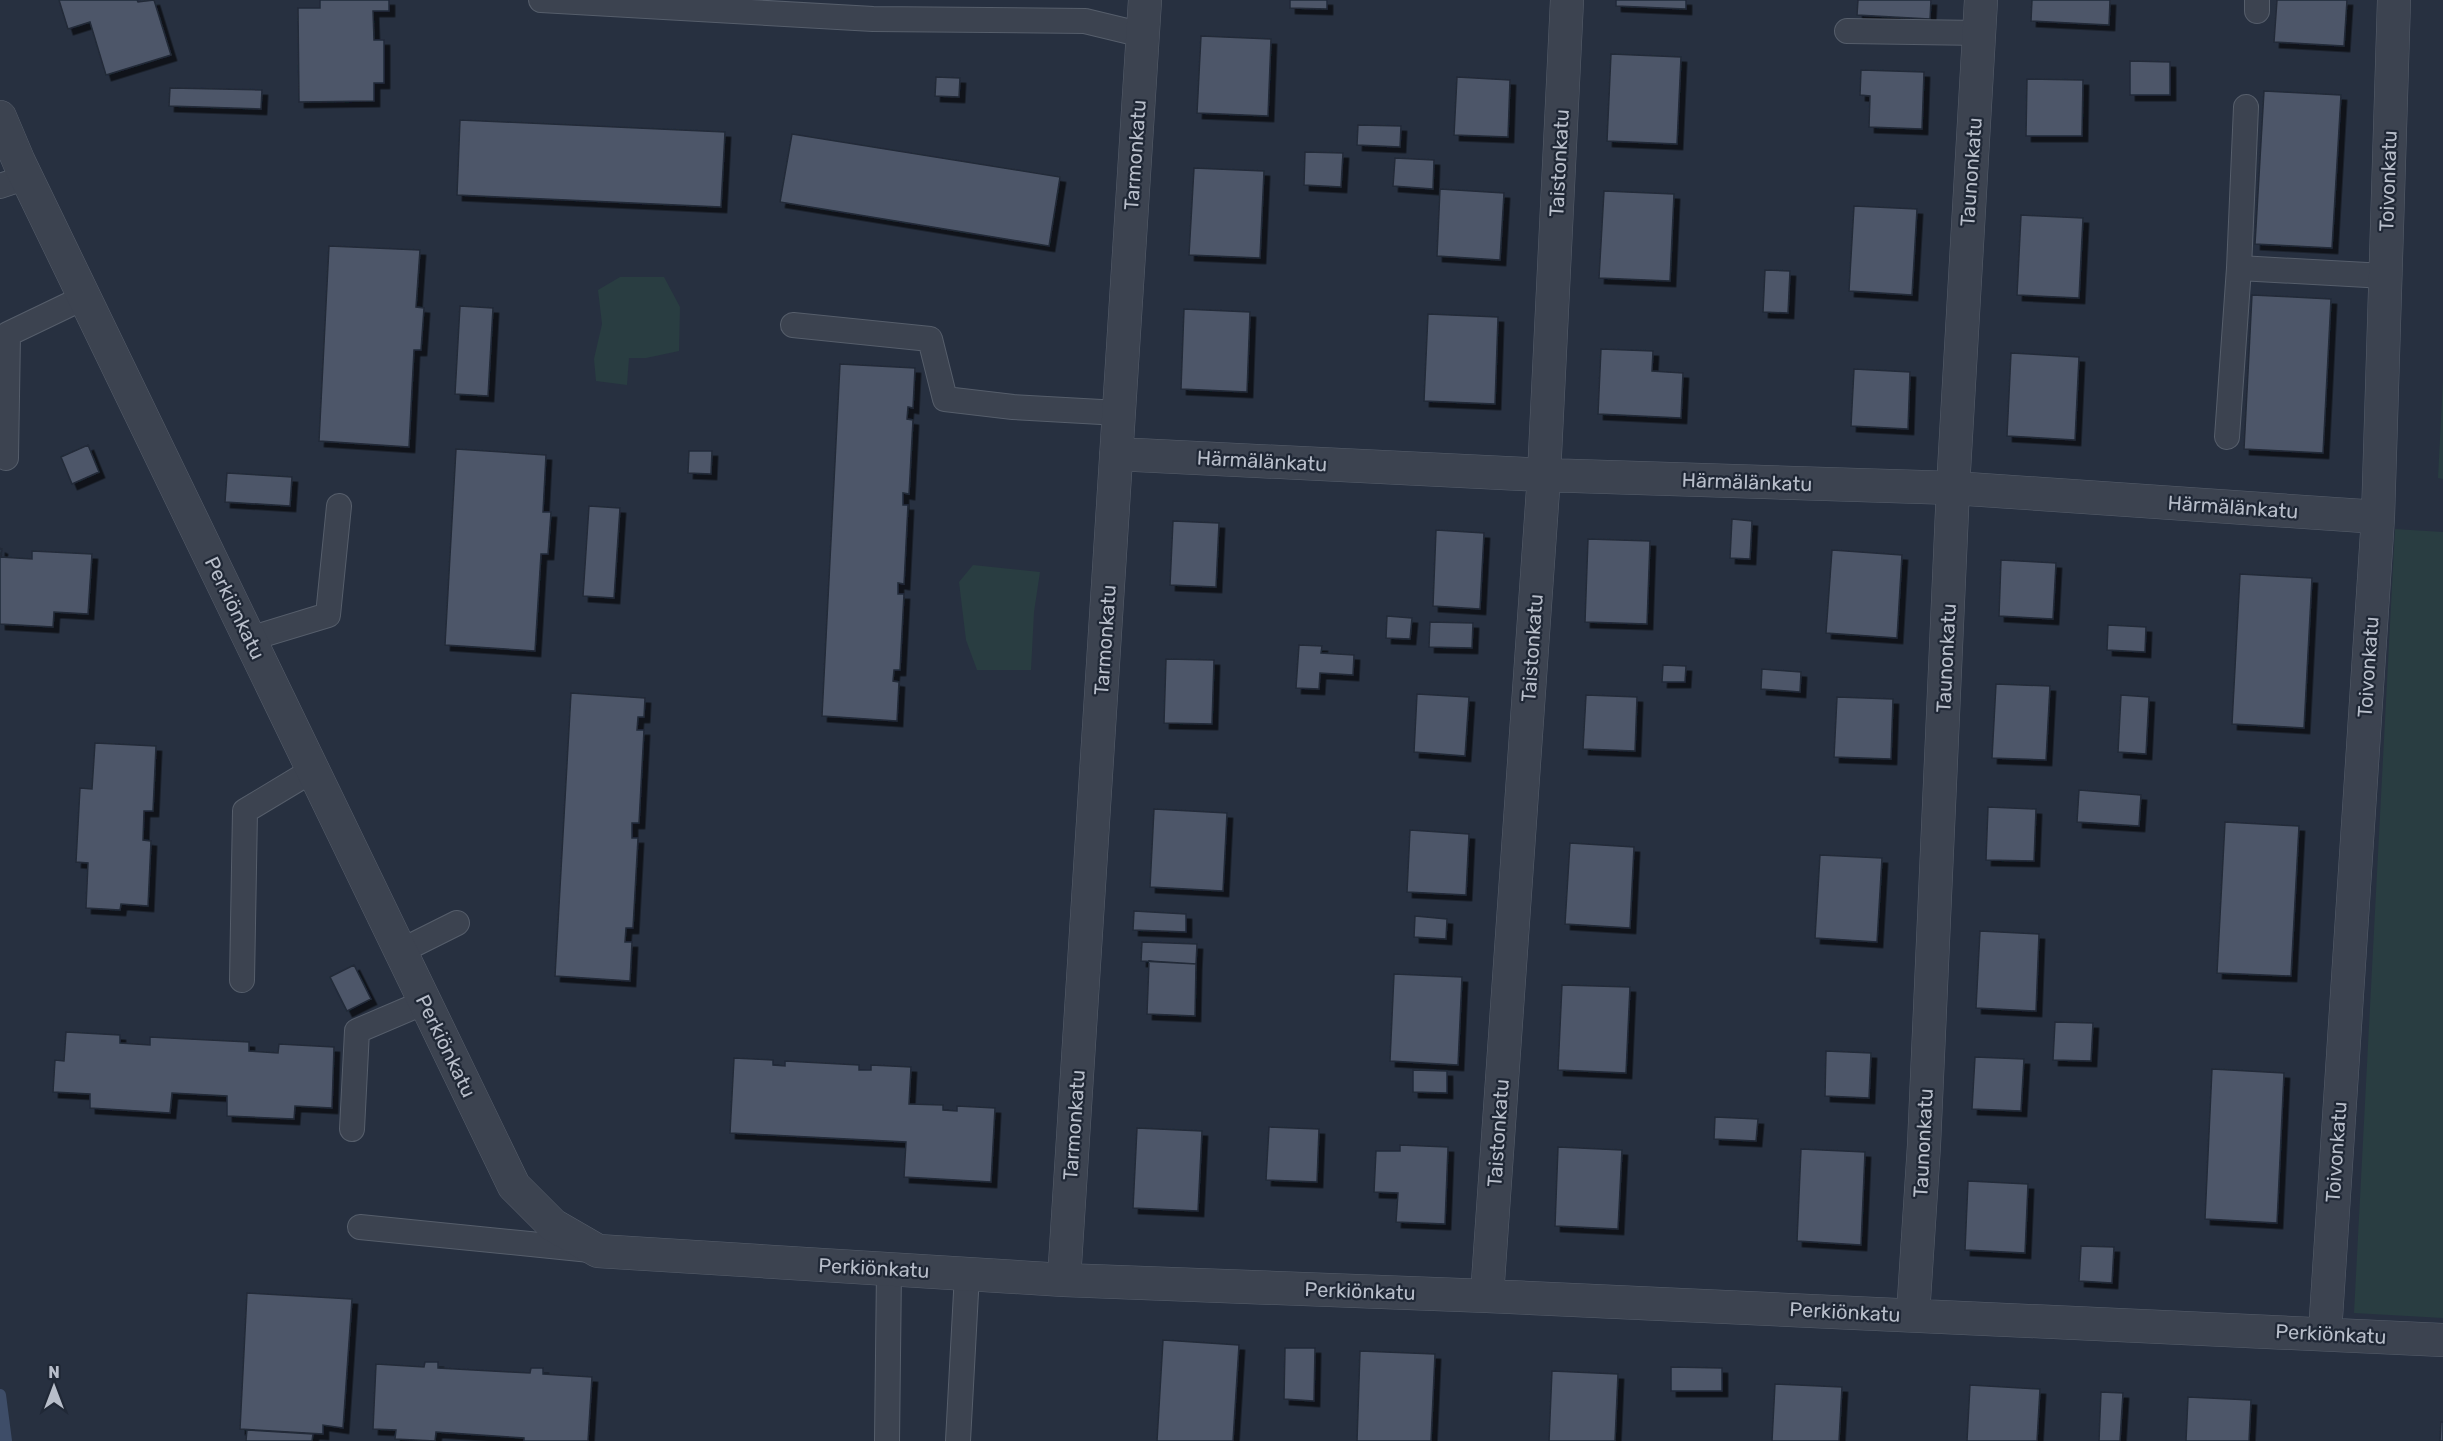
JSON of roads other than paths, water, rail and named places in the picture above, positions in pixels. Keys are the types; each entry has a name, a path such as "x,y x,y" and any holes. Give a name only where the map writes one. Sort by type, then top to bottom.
{"street":[{"name":"Tarmonkatu","path":"1064,1280 1145,0"},
{"name":"Taistonkatu","path":"1487,1296 1544,475 1567,0"},
{"name":"Taunonkatu","path":"1913,1315 1924,1134 1953,488 1981,0"},
{"name":"Toivonkatu","path":"2325,1333 2378,517 2394,0"},
{"name":"Perkiönkatu","path":"0,117 13,182 85,297 514,1186 553,1225 598,1251 1064,1280 1487,1296 2443,1340"},
{"name":"Härmälänkatu","path":"1116,454 1544,475 1953,488 2378,517"}],"lane":[{"path":"541,0 873,19 1085,21 1143,35"},
{"path":"1847,31 1980,33"},
{"path":"2227,437 2239,268 2246,107"},
{"path":"2239,268 2385,276"},
{"path":"6,458 8,334 85,297"},
{"path":"793,325 930,339 945,399 1013,407 1119,413"},
{"path":"249,639 328,615 339,506"},
{"path":"242,980 246,811 313,770"},
{"path":"400,951 457,923"},
{"path":"352,1129 357,1031 425,1002"},
{"path":"360,1227 598,1251"},
{"path":"887,1441 889,1270"},
{"path":"958,1441 967,1274"}],"waterway":[{"path":"0,1395 6,1441"}]}
